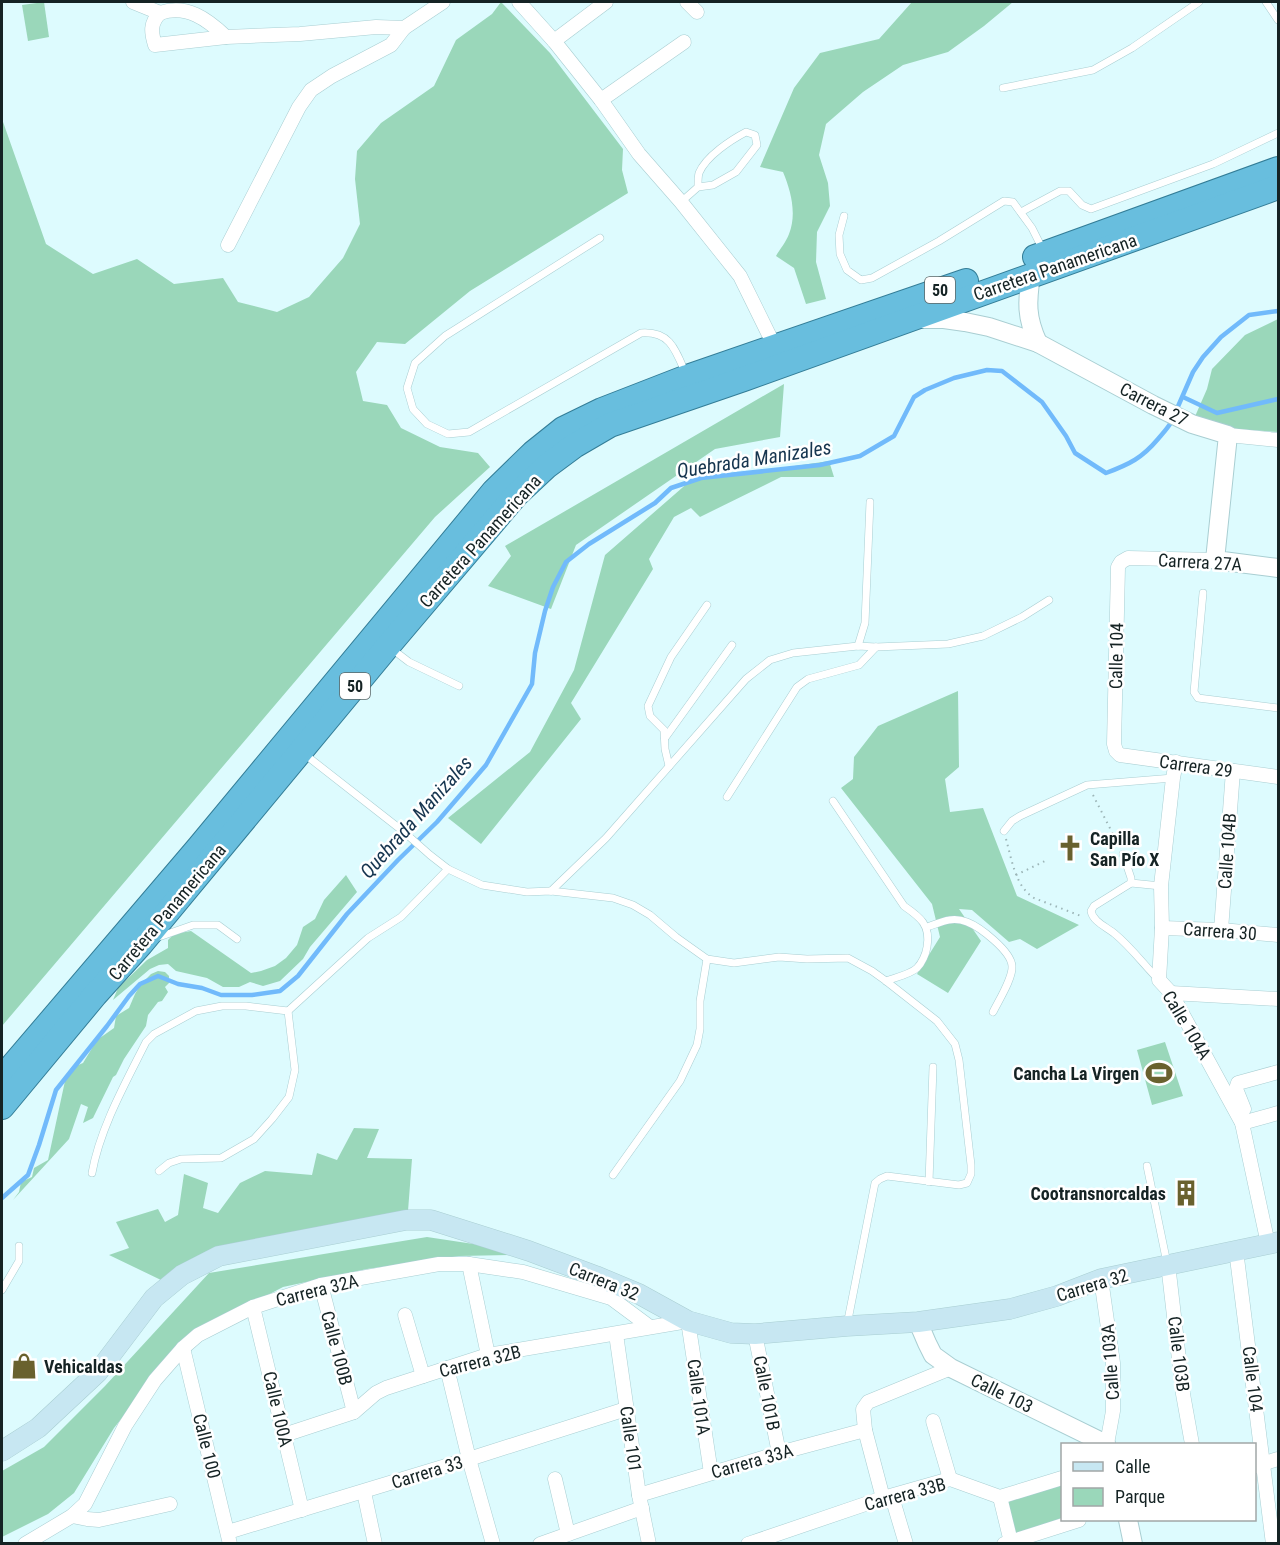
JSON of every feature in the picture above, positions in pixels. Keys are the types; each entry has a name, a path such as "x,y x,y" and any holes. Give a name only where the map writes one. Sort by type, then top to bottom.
{"highway":[{"name":"Carretera Panamericana","path":"2,1078 199,847 494,491 533,453 563,429 602,410 687,377 1026,260 1278,169"},
{"name":"Carretera Panamericana","path":"2,1107 516,495 547,466 574,446 610,425 1278,187"}],"main road":[{"name":"Carrera 32","path":"2,1451 38,1428 98,1372 154,1298 182,1275 219,1256 406,1220 431,1220 529,1251 639,1294 688,1321 731,1333 755,1334 918,1322 1010,1310 1057,1296 1101,1279 1273,1243"}],"street":[{"path":"134,2 160,13"},
{"path":"228,245 299,107 311,90 332,76 391,45 404,28 443,2"},
{"path":"519,2 554,41 601,100 639,154 740,276 775,347"},
{"path":"554,41 606,2"},
{"path":"687,2 697,12"},
{"path":"226,37 204,18 182,10 171,9 160,13 154,19 151,32 155,45 226,37 300,34 376,27 404,28"},
{"path":"601,100 684,42"},
{"path":"1031,275 1027,302 1028,314 1038,343"},
{"name":"Carrera 27","path":"907,320 944,319 989,327 1038,343 1192,424 1228,435 1278,440"},
{"path":"1215,560 1228,435"},
{"name":"Carrera 27A","path":"1121,562 1128,558 1215,560 1278,568"},
{"name":"Calle 104","path":"1116,751 1114,744 1118,567 1121,562"},
{"name":"Carrera 29","path":"1116,751 1120,755 1278,777"},
{"name":"Calle 104A","path":"1176,762 1161,886 1162,928 1159,980 1171,993 1245,1121"},
{"name":"Calle 104B","path":"1221,930 1233,771"},
{"name":"Carrera 30","path":"1162,928 1278,935"},
{"path":"1171,993 1278,999"},
{"name":"Calle 104A","path":"1273,1243 1236,1089 1238,1083 1278,1072"},
{"path":"1245,1121 1278,1113"},
{"name":"Calle 104","path":"1236,1250 1259,1465 1273,1544"},
{"name":"Carrera 32A","path":"72,1516 85,1504 124,1426 155,1380 183,1348 198,1335 254,1307 321,1285 439,1264 469,1264 523,1272 611,1298 650,1328"},
{"path":"469,1264 489,1355"},
{"name":"Calle 103B","path":"1168,1264 1183,1394 1192,1443"},
{"name":"Calle 103A","path":"1101,1279 1113,1363 1113,1411 1106,1443"},
{"name":"Calle 100B","path":"321,1285 354,1412"},
{"name":"Calle 100A","path":"254,1307 302,1510"},
{"path":"405,1316 423,1376"},
{"name":"Carrera 32B","path":"284,1435 354,1412 376,1393 386,1388 489,1355 688,1321"},
{"name":"Calle 101A","path":"688,1321 711,1473"},
{"name":"Calle 103","path":"918,1322 933,1355 951,1368 1104,1443"},
{"name":"Calle 101","path":"616,1334 640,1501 649,1544"},
{"name":"Calle 101B","path":"755,1334 779,1453"},
{"name":"Calle 100","path":"183,1348 229,1538"},
{"path":"447,1368 493,1544"},
{"path":"906,1544 865,1430 863,1408 868,1402 951,1368"},
{"name":"Carrera 33","path":"229,1538 302,1510 626,1409"},
{"path":"933,1421 950,1479"},
{"name":"Carrera 33A","path":"540,1544 711,1473 865,1430"},
{"path":"1259,1465 1278,1459"},
{"path":"1061,1478 1000,1497 1008,1543 1076,1521"},
{"path":"555,1479 568,1534"},
{"name":"Carrera 33B","path":"748,1544 888,1497 950,1479 1000,1497"},
{"path":"364,1492 375,1544"},
{"path":"26,1543 72,1516 99,1520 170,1504"},
{"path":"1128,1521 1133,1544"}],"lane":[{"path":"1004,88 1093,70 1132,48 1199,2"},
{"path":"1266,2 1278,20"},
{"path":"681,202 698,187 713,185 736,172 758,145 755,135 746,132 731,140 711,156 699,173 698,187"},
{"path":"1021,212 1060,191 1069,191 1082,205 1091,209 1213,164 1278,133"},
{"path":"844,216 839,235 840,254 847,270 861,280 872,278 939,241 1004,201 1013,202 1021,212 1044,252"},
{"path":"600,238 445,336 415,363 407,388 413,409 427,424 448,434 469,432 641,333 653,332 665,338 678,356 687,377"},
{"path":"858,646 865,623 870,502"},
{"path":"1203,593 1194,692 1198,698 1278,708"},
{"path":"551,891 606,838 746,679 770,660 793,653 858,646 948,644 983,636 1022,617 1049,600"},
{"path":"669,766 664,730 650,716 648,706 670,657 708,605"},
{"path":"665,738 732,645"},
{"path":"388,646 409,662 459,686"},
{"path":"727,797 797,687 808,679 859,665 876,647"},
{"path":"301,751 448,869 482,885 527,892 551,891 613,898 633,905 650,915 707,959 734,963 779,957 848,958 872,971 937,1021 955,1044 960,1060 971,1174 967,1183 959,1185 887,1176 874,1183 847,1326"},
{"path":"1004,831 1012,821 1020,816 1087,784 1173,778"},
{"path":"833,801 904,906 917,915 927,927 929,939 926,955 916,969 886,981"},
{"path":"1123,854 1131,883"},
{"path":"92,1173 101,1139 117,1102 146,1042 154,1034 196,1011 222,1006 246,1006 288,1011 368,938 400,917 448,869"},
{"path":"1159,980 1116,934 1092,916 1092,911 1094,906 1131,883 1161,886"},
{"path":"927,927 949,920 965,921 995,940 1013,963 1012,974 993,1012"},
{"path":"141,944 193,924 218,925 237,939"},
{"path":"613,1175 680,1082 697,1045 700,1029 700,1001 707,959"},
{"path":"159,1171 169,1163 181,1159 221,1158 254,1139 272,1119 289,1096 295,1070 288,1011"},
{"path":"929,1182 933,1067"},
{"path":"1147,1166 1168,1264"},
{"path":"2,1290 19,1261 19,1245"}],"path":[{"path":"1087,784 1123,854"},
{"path":"1004,831 1016,875 1028,895 1100,924"},
{"path":"1016,875 1045,861"}],"green space":[{"path":"44,2 49,37 28,41 22,5"},
{"path":"501,2 550,53 623,149 622,170 628,193 470,291 405,344 377,342 356,372 363,401 387,405 401,428 440,447 478,453 490,467 435,517 2,1026 2,119 46,244 93,274 137,259 174,284 223,278 238,302 277,312 309,297 343,258 360,224 355,179 357,151 381,123 434,86 456,40 492,14"},
{"path":"912,2 1013,2 948,52 903,65 863,92 826,124 819,155 828,183 830,206 817,232 816,262 826,299 806,304 794,268 776,256 789,234 793,219 792,203 783,172 760,167 794,88 820,53 879,39"},
{"path":"1278,319 1278,432 1235,429 1193,421 1207,389 1212,369 1245,335"},
{"path":"784,384 780,437 715,449 576,545 551,609 488,586 511,556 505,546"},
{"path":"829,461 834,477 781,477 700,517 691,508 674,517 649,559 653,569 571,703 581,719 481,844 448,818 530,752 574,670 605,555 690,481"},
{"path":"958,691 959,767 945,779 950,812 983,808 1017,896 1079,925 1037,949 1020,939 1009,942 972,910 959,909 981,941 948,993 917,974 940,937 932,904 841,788 853,779 854,757 878,726"},
{"path":"346,875 357,892 310,947 303,959 280,981 263,986 250,982 239,987 223,987 207,978 176,971 168,964 159,965 150,969 113,1000 118,988 147,960 168,948 168,940 174,934 191,931 251,973 275,966 286,958 297,945 303,927 315,919 324,900"},
{"path":"158,971 165,972 169,976 169,983 165,987 168,992 148,1015 146,1026 113,1077 93,1118 83,1123 88,1107 81,1104 69,1139 13,1200 19,1192 21,1182 32,1177 34,1168 48,1160 65,1081 71,1068 83,1063 97,1040 114,1028 116,1016 129,1008 141,984 151,974"},
{"name":"Cancha La Virgen","path":"1165,1042 1183,1096 1152,1105 1137,1050"},
{"path":"354,1128 379,1129 367,1158 412,1159 408,1211 161,1280 109,1255 129,1248 116,1222 158,1209 165,1222 178,1215 184,1174 208,1183 203,1208 218,1213 240,1183 265,1171 312,1175 317,1153 337,1160"},
{"path":"427,1237 500,1248 509,1255 459,1256 367,1269 283,1287 184,1339 114,1428 74,1493 48,1514 2,1537 2,1471 44,1447 105,1386 209,1273"},
{"path":"1061,1482 1061,1520 1017,1537 1006,1500"}],"waterway":[{"name":"Quebrada Manizales","path":"1176,411 1193,372 1221,337 1249,315 1278,311"},
{"name":"Quebrada Manizales","path":"2,1198 28,1175 56,1090 140,984 158,976 178,984 202,988 221,995 252,995 280,991 298,976 347,914 437,822 486,765 532,684 535,653 545,611 553,587 566,562 589,544 655,503 671,488 701,478 820,465 860,456 894,436 914,397 954,378 987,370 1002,371 1042,402 1075,453 1106,473 1141,456 1173,419"},
{"path":"1183,397 1217,413 1278,399"}],"place":[{"name":"Capilla San Pío X","path":"1070,848"},
{"name":"Cancha La Virgen","path":"1159,1073"},
{"name":"Cootransnorcaldas","path":"1186,1193"},
{"name":"Vehicaldas","path":"24,1366"}]}
